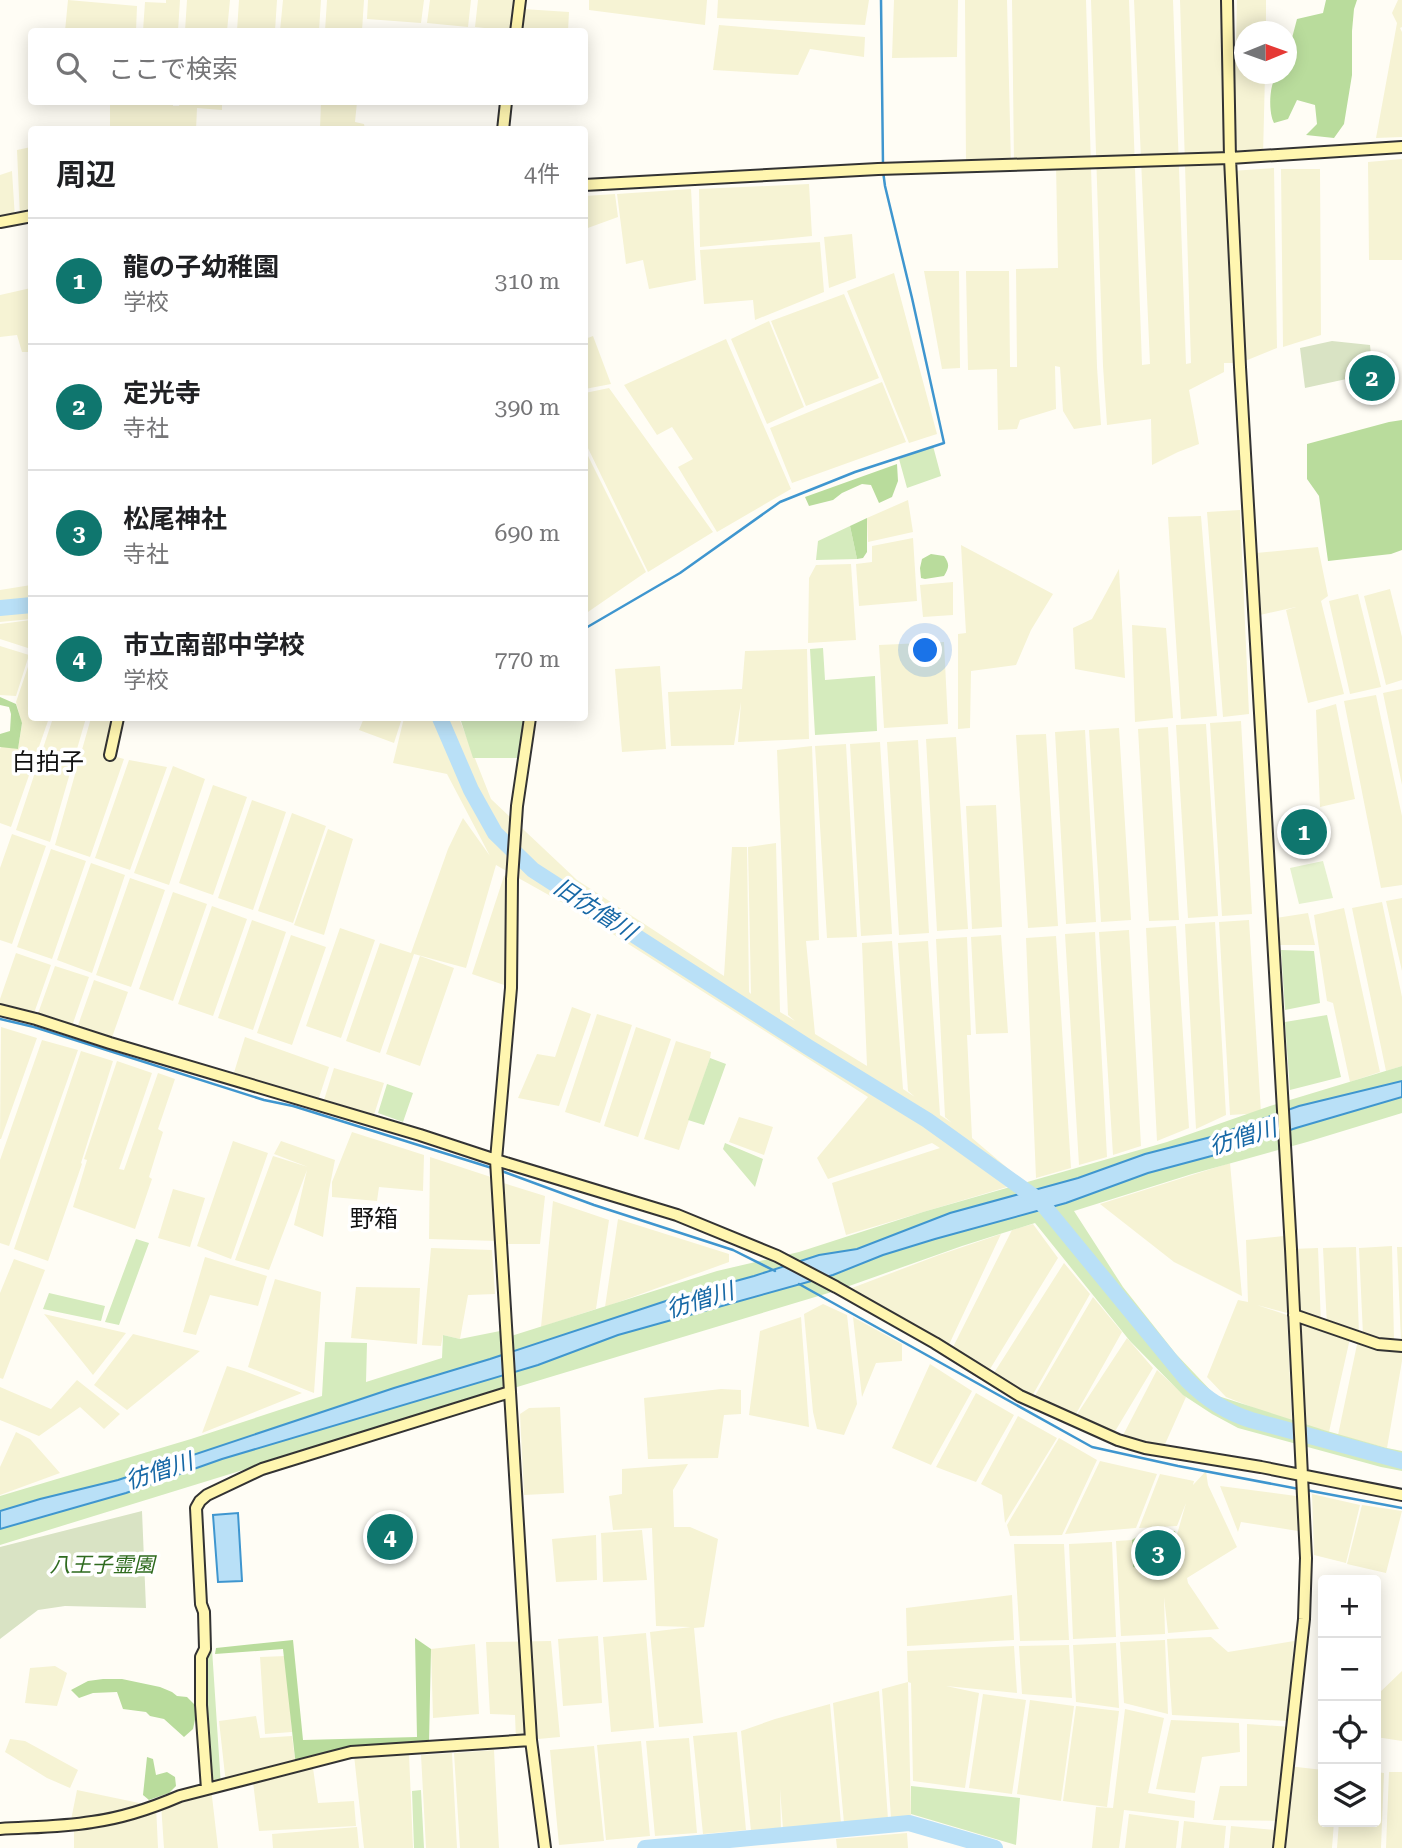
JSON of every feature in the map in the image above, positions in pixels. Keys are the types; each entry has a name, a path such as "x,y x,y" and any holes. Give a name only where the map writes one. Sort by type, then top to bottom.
{"street":[{"path":"516,28 520,0"},
{"path":"1227,0 1230,158 1306,1558 1306,1593 1279,1848"},
{"path":"503,126 506,105"},
{"path":"588,185 883,169 1230,158 1402,147"},
{"path":"0,222 28,217"},
{"path":"110,755 117,721"},
{"path":"530,721 517,806 512,872 511,988 496,1160 531,1740 545,1848"},
{"path":"0,1010 36,1018 110,1043 408,1131 677,1215 777,1256 935,1343 1020,1396 1118,1440 1145,1448 1301,1474 1402,1495"},
{"path":"1294,1315 1378,1344 1402,1346"},
{"path":"207,1789 201,1705 201,1657 205,1649 204,1612 201,1604 196,1530 196,1508 200,1501 217,1489 262,1469 509,1390"},
{"path":"0,1829 101,1821 180,1796 351,1752 531,1740"}],"shaded area":[{"path":"68,0 137,6 136,28 65,28"},
{"path":"166,0 180,0 178,28 143,28 145,2 166,3"},
{"path":"187,0 230,0 227,28 185,28"},
{"path":"239,0 277,0 275,28 237,28"},
{"path":"283,0 321,0 319,28 280,28"},
{"path":"327,0 364,0 362,28 325,28"},
{"path":"368,0 424,0 421,23 367,19"},
{"path":"430,0 471,0 468,27 427,23"},
{"path":"478,0 520,0 513,28 475,27"},
{"path":"589,0 707,0 705,25 589,10"},
{"path":"718,0 869,0 865,25 717,18"},
{"path":"894,0 958,0 957,57 892,58"},
{"path":"965,0 1007,0 1011,165 966,167"},
{"path":"1012,0 1086,0 1101,425 1074,429 1063,411 1060,367 1055,366 1056,409 1020,420 1017,429 998,430 997,369 968,370 966,271 1009,271 1010,367 1017,367 1016,269 1058,268 1056,164 1014,165"},
{"path":"1091,0 1129,0 1142,365 1150,364 1134,0 1173,0 1186,364 1191,363 1180,0 1223,0 1231,171 1274,168 1277,348 1240,363 1224,363 1224,372 1189,390 1199,444 1152,465 1151,419 1107,425"},
{"path":"1237,0 1266,0 1266,21 1237,21"},
{"path":"1398,0 1402,0 1402,137 1376,138 1397,23 1392,13"},
{"path":"523,9 569,12 568,28 519,28"},
{"path":"719,25 865,37 864,57 810,49 798,75 713,70"},
{"path":"1228,56 1234,56 1234,84 1265,84 1263,156 1237,151"},
{"path":"110,105 222,105 222,110 197,108 196,126 110,126"},
{"path":"321,105 357,105 355,122 364,126 320,126"},
{"path":"28,148 28,217 20,218 17,150"},
{"path":"1402,159 1402,260 1369,260 1368,162"},
{"path":"1281,169 1320,169 1321,335 1283,347"},
{"path":"12,171 15,219 0,222 0,175"},
{"path":"809,184 812,236 700,247 699,189"},
{"path":"691,189 696,280 649,289 643,260 626,264 617,194"},
{"path":"615,194 618,217 588,228 588,196"},
{"path":"852,234 856,278 829,288 824,237"},
{"path":"820,242 824,292 755,320 753,300 704,304 700,250"},
{"path":"924,271 959,271 960,368 942,369"},
{"path":"894,273 937,434 909,443 847,291"},
{"path":"28,289 28,352 22,352 17,335 0,337 0,295"},
{"path":"844,294 879,378 806,406 771,321"},
{"path":"769,321 804,407 767,424 731,339"},
{"path":"593,336 611,384 588,388 588,338"},
{"path":"726,339 791,489 717,532 678,467 693,459 672,427 657,435 624,385"},
{"path":"882,382 906,442 792,483 770,428"},
{"path":"609,388 713,532 648,572 588,448 588,392"},
{"path":"588,456 646,572 588,612"},
{"path":"908,500 913,532 868,542 867,518"},
{"path":"1240,510 1249,714 1223,717 1207,512"},
{"path":"1201,516 1217,716 1181,719 1168,517"},
{"path":"913,538 917,601 859,606 856,564 872,562 872,546"},
{"path":"961,545 1053,594 1031,630 1016,665 971,671 970,728 958,729 958,634 966,633"},
{"path":"1318,547 1328,596 1321,601 1344,694 1308,703 1286,610 1296,607 1260,615 1256,553"},
{"path":"851,564 856,640 808,643 809,578 816,565"},
{"path":"1119,569 1125,678 1075,669 1073,628 1092,619"},
{"path":"953,582 953,615 923,617 920,585"},
{"path":"28,585 28,619 0,622 0,590"},
{"path":"1390,589 1402,637 1402,680 1386,685 1364,596"},
{"path":"1358,594 1381,687 1350,694 1329,601"},
{"path":"28,620 28,648 0,639 0,624"},
{"path":"1132,625 1166,628 1173,718 1135,722"},
{"path":"944,642 948,724 884,728 879,645"},
{"path":"0,646 28,655 16,696 0,695"},
{"path":"807,649 809,739 738,742 741,702 734,745 671,746 668,692 742,689 745,651"},
{"path":"660,666 666,749 622,752 615,669"},
{"path":"28,667 28,721 48,721 11,827 0,823 0,749 1,746 18,749 22,724 16,702"},
{"path":"1402,689 1402,785 1383,693"},
{"path":"1376,695 1402,816 1402,885 1381,888 1344,701"},
{"path":"1336,704 1355,799 1320,807 1316,710"},
{"path":"52,721 85,721 50,842 16,830"},
{"path":"90,721 116,721 110,755 124,759 90,857 55,845"},
{"path":"363,721 401,721 394,743 359,730"},
{"path":"403,721 460,721 491,799 577,880 724,976 732,847 747,847 751,994 748,847 776,843 780,1012 795,1021 788,1015 777,750 812,746 819,940 806,941 815,1034 867,1066 862,943 892,941 903,1089 915,1097 908,1091 898,943 928,941 940,1115 952,1123 945,1117 936,939 967,937 971,1035 967,1035 972,1138 1024,1182 846,1235 832,1183 940,1148 932,1143 828,1179 817,1158 868,1097 572,908 513,875 507,986 472,974 504,876 510,873 496,865 466,968 414,954 380,1053 346,1041 380,943 411,953 448,849 463,818 490,856 447,774 393,763"},
{"path":"1241,721 1252,914 1222,916 1210,723"},
{"path":"1206,724 1218,916 1188,918 1176,725"},
{"path":"1168,727 1179,920 1149,921 1138,729"},
{"path":"1119,728 1131,920 1101,922 1089,730"},
{"path":"1085,730 1096,922 1066,924 1055,732"},
{"path":"1046,734 1058,926 1028,928 1016,735"},
{"path":"956,737 968,929 937,931 926,739"},
{"path":"918,740 929,933 899,935 887,742"},
{"path":"880,742 892,934 861,936 850,744"},
{"path":"846,744 857,937 827,938 815,746"},
{"path":"129,760 167,767 130,870 95,858"},
{"path":"173,766 205,779 169,885 134,873"},
{"path":"213,785 247,797 213,895 179,883"},
{"path":"252,800 286,812 253,910 218,898"},
{"path":"996,805 1002,927 972,929 966,806"},
{"path":"292,813 326,826 293,923 258,911"},
{"path":"328,829 353,839 324,935 294,925"},
{"path":"12,834 46,846 12,944 0,940 0,868"},
{"path":"51,849 86,861 52,959 17,947"},
{"path":"91,863 125,875 92,973 57,960"},
{"path":"130,878 165,890 131,987 96,975"},
{"path":"173,892 207,904 173,1001 139,989"},
{"path":"1402,898 1402,971 1386,901"},
{"path":"1382,902 1402,997 1402,1066 1386,1071 1352,908"},
{"path":"212,906 247,919 213,1016 178,1004"},
{"path":"1344,908 1380,1072 1350,1082 1333,1003 1327,1001 1314,915"},
{"path":"1308,913 1315,945 1279,945 1276,918"},
{"path":"252,920 286,932 253,1030 218,1018"},
{"path":"1249,920 1261,1113 1230,1115 1219,922"},
{"path":"1215,922 1226,1115 1196,1129 1185,924"},
{"path":"1176,926 1189,1128 1157,1141 1146,928"},
{"path":"340,928 375,940 341,1038 306,1026"},
{"path":"1129,930 1141,1146 1113,1155 1099,932"},
{"path":"1095,932 1107,1157 1079,1165 1065,934"},
{"path":"291,935 326,947 292,1045 257,1033"},
{"path":"1001,935 1008,1033 976,1034 971,937"},
{"path":"1056,936 1071,1168 1036,1178 1026,938"},
{"path":"16,953 51,965 33,1016 0,1005"},
{"path":"420,956 454,968 420,1066 386,1054"},
{"path":"55,966 89,977 71,1029 36,1019"},
{"path":"94,980 128,992 110,1043 76,1031"},
{"path":"572,1007 591,1014 559,1106 518,1098 537,1054 555,1057"},
{"path":"597,1014 632,1025 600,1123 565,1112"},
{"path":"1,1027 37,1038 0,1139"},
{"path":"636,1027 671,1039 638,1137 604,1126"},
{"path":"245,1037 329,1067 317,1104 232,1079"},
{"path":"42,1040 78,1050 9,1246 0,1243 0,1160"},
{"path":"676,1041 711,1052 679,1150 644,1139"},
{"path":"81,1051 113,1061 82,1164 48,1261 14,1249"},
{"path":"117,1061 152,1073 119,1169 124,1170 158,1073 175,1079 158,1129 163,1132 149,1177 152,1179 135,1229 73,1207 87,1160 84,1159"},
{"path":"334,1068 384,1083 374,1115 324,1100"},
{"path":"739,1117 773,1127 764,1155 729,1142"},
{"path":"352,1132 424,1155 423,1191 379,1187 377,1201 332,1197 332,1182"},
{"path":"233,1141 268,1153 231,1259 197,1246"},
{"path":"281,1141 335,1160 323,1237 294,1225 307,1170 269,1270 235,1260 273,1156 308,1167 274,1154"},
{"path":"430,1157 494,1178 497,1241 429,1239"},
{"path":"1230,1163 1242,1296 1174,1262 1100,1204"},
{"path":"497,1181 545,1196 540,1244 501,1244"},
{"path":"173,1189 205,1198 190,1247 158,1238"},
{"path":"553,1201 609,1220 596,1309 541,1327"},
{"path":"618,1219 729,1254 729,1262 605,1307"},
{"path":"1033,1224 1058,1258 987,1374 950,1353 1012,1230"},
{"path":"1001,1234 946,1351 844,1291 939,1255"},
{"path":"1284,1236 1287,1313 1257,1305 1287,1315 1292,1423 1226,1397 1207,1377 1238,1300 1248,1302 1246,1240"},
{"path":"1392,1246 1394,1341 1401,1341 1397,1247 1402,1247 1402,1361 1387,1448 1338,1435 1359,1335 1363,1335 1359,1248"},
{"path":"1356,1247 1359,1334 1351,1334 1329,1432 1299,1423 1294,1317 1327,1326 1323,1248"},
{"path":"431,1248 492,1250 495,1294 468,1295 460,1339 443,1335 441,1346 422,1345"},
{"path":"1318,1248 1321,1324 1294,1310 1291,1249"},
{"path":"205,1257 267,1276 258,1306 210,1295 196,1335 183,1332"},
{"path":"14,1259 45,1270 3,1379 0,1378 0,1293"},
{"path":"1064,1263 1090,1294 1031,1398 992,1376"},
{"path":"275,1279 321,1292 314,1393 248,1367"},
{"path":"356,1287 420,1288 417,1344 351,1338"},
{"path":"1093,1297 1122,1332 1072,1421 1033,1399"},
{"path":"823,1304 847,1315 857,1404 844,1435 817,1429 813,1412 804,1314"},
{"path":"44,1314 126,1333 93,1375"},
{"path":"801,1317 809,1427 749,1415 760,1331"},
{"path":"853,1317 902,1344 902,1361 876,1363 862,1397"},
{"path":"133,1334 200,1351 127,1410 94,1385"},
{"path":"1127,1338 1153,1368 1114,1433 1072,1422"},
{"path":"930,1364 972,1391 931,1465 892,1448"},
{"path":"227,1366 244,1371 302,1393 202,1433"},
{"path":"1157,1370 1186,1397 1162,1451 1120,1441"},
{"path":"77,1380 120,1414 104,1429 80,1407 39,1436 0,1420 0,1387 51,1409"},
{"path":"721,1389 741,1390 741,1414 724,1415 718,1458 648,1459 644,1398"},
{"path":"976,1393 1014,1415 976,1482 936,1467"},
{"path":"560,1407 564,1493 524,1495 520,1414 529,1408"},
{"path":"1018,1416 1057,1438 1005,1523 1002,1495 981,1484"},
{"path":"16,1432 30,1439 60,1473 0,1495 0,1467"},
{"path":"1059,1438 1097,1460 1062,1535 1010,1536 1007,1525"},
{"path":"1100,1461 1157,1474 1136,1528 1065,1534"},
{"path":"688,1464 673,1490 674,1527 690,1527 718,1539 704,1627 694,1628 703,1723 659,1727 650,1632 691,1627 656,1626 652,1528 613,1530 609,1496 622,1494 622,1469"},
{"path":"1206,1471 1208,1485 1237,1547 1187,1578 1219,1629 1168,1633 1164,1597 1165,1634 1121,1636 1116,1541 1132,1540 1133,1567 1176,1538 1186,1503 1177,1526 1139,1528 1160,1474 1194,1481 1193,1485"},
{"path":"1220,1486 1296,1496 1298,1531 1241,1522 1238,1532"},
{"path":"1312,1494 1360,1505 1346,1563 1314,1555"},
{"path":"1362,1505 1402,1511 1386,1573 1347,1564"},
{"path":"642,1530 647,1580 603,1582 601,1533"},
{"path":"596,1535 597,1580 556,1582 552,1539"},
{"path":"1112,1542 1116,1637 1073,1639 1069,1544"},
{"path":"1014,1544 1064,1544 1069,1640 1020,1641"},
{"path":"1012,1595 1014,1640 907,1646 906,1608"},
{"path":"646,1633 654,1728 611,1732 603,1637"},
{"path":"598,1636 602,1703 563,1706 558,1639"},
{"path":"1211,1637 1228,1652 1294,1641 1287,1721 1172,1715 1167,1639"},
{"path":"1165,1640 1168,1714 1124,1703 1120,1642"},
{"path":"551,1641 560,1737 516,1741 515,1715 490,1714 486,1642"},
{"path":"1116,1643 1119,1708 1076,1702 1073,1645"},
{"path":"475,1644 479,1714 433,1718 431,1649"},
{"path":"1069,1645 1072,1698 1022,1694 1019,1646"},
{"path":"1014,1646 1017,1693 946,1686 979,1693 965,1788 913,1781 911,1683 908,1682 907,1651"},
{"path":"286,1656 292,1732 265,1734 260,1657"},
{"path":"55,1666 67,1673 57,1706 25,1703 30,1668"},
{"path":"1402,1671 1402,1741 1381,1738 1381,1691"},
{"path":"908,1682 911,1818 891,1818 882,1689"},
{"path":"879,1691 888,1819 844,1823 833,1703"},
{"path":"983,1694 1026,1700 1012,1794 969,1788"},
{"path":"1030,1700 1074,1706 1061,1801 1017,1794"},
{"path":"830,1704 841,1823 783,1829 780,1789 781,1829 751,1831 741,1731"},
{"path":"1076,1706 1119,1711 1107,1807 1063,1801"},
{"path":"1125,1709 1164,1718 1148,1793 1195,1801 1194,1818 1124,1810 1119,1848 1092,1848 1096,1807 1113,1808"},
{"path":"256,1716 260,1738 292,1736 296,1767 226,1784 219,1721"},
{"path":"1171,1720 1239,1723 1240,1752 1202,1757 1195,1793 1156,1789"},
{"path":"1247,1724 1292,1727 1288,1766 1318,1769 1318,1827 1334,1827 1332,1848 1278,1848 1281,1821 1213,1820 1220,1786 1247,1786"},
{"path":"737,1732 746,1830 703,1834 693,1736"},
{"path":"689,1738 697,1833 655,1836 646,1741"},
{"path":"10,1739 25,1741 78,1770 70,1788 47,1778 5,1752"},
{"path":"641,1741 650,1836 606,1840 597,1745"},
{"path":"594,1746 604,1841 559,1845 550,1750"},
{"path":"494,1750 499,1848 460,1848 454,1753"},
{"path":"452,1753 457,1848 426,1848 421,1755"},
{"path":"409,1754 413,1848 364,1848 354,1755"},
{"path":"313,1768 318,1803 354,1801 356,1826 259,1831 253,1782"},
{"path":"1389,1772 1402,1772 1402,1848 1386,1848"},
{"path":"1381,1773 1384,1773 1381,1848 1337,1848 1339,1827 1381,1827"},
{"path":"211,1788 218,1848 164,1848 161,1804"},
{"path":"77,1790 148,1807 156,1805 158,1848 74,1848 74,1825 70,1825"},
{"path":"1129,1814 1179,1821 1176,1848 1125,1848"},
{"path":"1184,1821 1226,1826 1224,1848 1181,1848"},
{"path":"1231,1826 1275,1830 1273,1848 1229,1848"},
{"path":"357,1827 359,1848 273,1848 272,1834"},
{"path":"907,1833 908,1848 837,1848 836,1839"}],"green space":[{"path":"1326,0 1357,0 1352,31 1352,75 1344,124 1334,138 1306,135 1317,124 1315,105 1297,100 1288,119 1274,123 1270,105 1273,84 1297,84 1297,19 1323,13"},
{"path":"1332,341 1370,345 1372,364 1358,366 1351,378 1305,388 1300,348"},
{"path":"1402,420 1402,550 1391,554 1328,561 1319,496 1307,479 1307,444"},
{"path":"933,446 941,476 907,488 899,459"},
{"path":"897,464 898,481 892,497 879,503 871,485 862,484 833,500 809,506 805,497"},
{"path":"867,518 867,552 863,558 857,559 850,526"},
{"path":"850,526 857,559 816,560 818,541"},
{"path":"931,554 944,556 948,564 947,571 944,576 921,578 922,559"},
{"path":"823,648 825,680 875,676 877,731 815,735 810,649"},
{"path":"0,697 16,704 22,723 18,749 0,747 0,734 10,731 11,714 9,707 0,705"},
{"path":"461,721 524,721 519,758 473,758"},
{"path":"1323,861 1333,898 1299,904 1290,868"},
{"path":"1281,950 1314,951 1320,1003 1285,1010"},
{"path":"1327,1015 1341,1077 1290,1090 1285,1022"},
{"path":"710,1058 726,1064 704,1125 688,1120"},
{"path":"1402,1066 1402,1113 1074,1211 1123,1287 1176,1354 1215,1395 1327,1431 1402,1451 1402,1471 1238,1428 1183,1395 1130,1341 1035,1223 835,1291 0,1545 0,1496 191,1439 322,1396 325,1342 367,1343 366,1382 442,1358 443,1335 460,1339 500,1331 502,1339 717,1271 799,1252 923,1212 1167,1142 1270,1106"},
{"path":"387,1084 413,1093 403,1122 378,1113"},
{"path":"725,1143 763,1159 755,1187 723,1149"},
{"path":"136,1239 149,1243 119,1325 105,1322"},
{"path":"49,1293 105,1306 101,1321 43,1309"},
{"name":"八王子霊園","path":"142,1511 146,1608 65,1606 38,1610 0,1639 0,1547"},
{"path":"1175,1531 1181,1562 1162,1573 1133,1567 1132,1540 1144,1532"},
{"path":"415,1638 431,1649 429,1743 351,1752 296,1767 283,1649 215,1654 216,1648 293,1640 303,1740 417,1737"},
{"path":"205,1649 212,1649 221,1786 207,1789"},
{"path":"122,1679 160,1687 177,1696 187,1697 194,1704 196,1715 193,1729 184,1737 164,1719 150,1716 146,1712 123,1709 117,1692 93,1693 79,1698 71,1690 88,1681"},
{"path":"147,1757 153,1759 156,1775 167,1772 175,1777 176,1786 169,1793 149,1800 143,1795"},
{"path":"911,1786 1020,1798 1016,1845 911,1814"},
{"path":"421,1790 424,1848 414,1848 412,1791"}],"water":[{"name":"彷僧川","path":"1402,1081 1402,1097 1219,1154 1148,1173 1066,1203 883,1255 833,1275 618,1335 538,1365 222,1459 126,1493 0,1529 0,1511 118,1480 681,1296 819,1255 857,1249 950,1213 1078,1178 1145,1154 1211,1137 1299,1106"},
{"path":"238,1513 242,1581 218,1582 213,1515"}],"waterway":[{"path":"881,0 883,165"},
{"path":"588,627 680,573 780,502 855,472 944,443 883,171"},
{"name":"旧彷僧川","path":"0,608 28,605"},
{"path":"441,721 471,790 495,833 533,870 808,1047 927,1120 1040,1201 1187,1380 1209,1399 1224,1409 1251,1420 1402,1461"},
{"path":"0,1019 34,1027 492,1168"},
{"path":"499,1170 594,1205 733,1250 775,1271"},
{"path":"799,1284 1092,1447 1299,1489"},
{"path":"1306,1490 1402,1508"},
{"path":"645,1848 909,1823 995,1848"}],"place":[{"name":"定光寺","path":"1372,378"},
{"name":"龍の子幼稚園","path":"1304,832"},
{"name":"市立南部中学校","path":"390,1537"},
{"name":"松尾神社","path":"1158,1553"}],"district":[{"name":"白拍子","path":"48,762"},
{"name":"野箱","path":"374,1219"}]}
